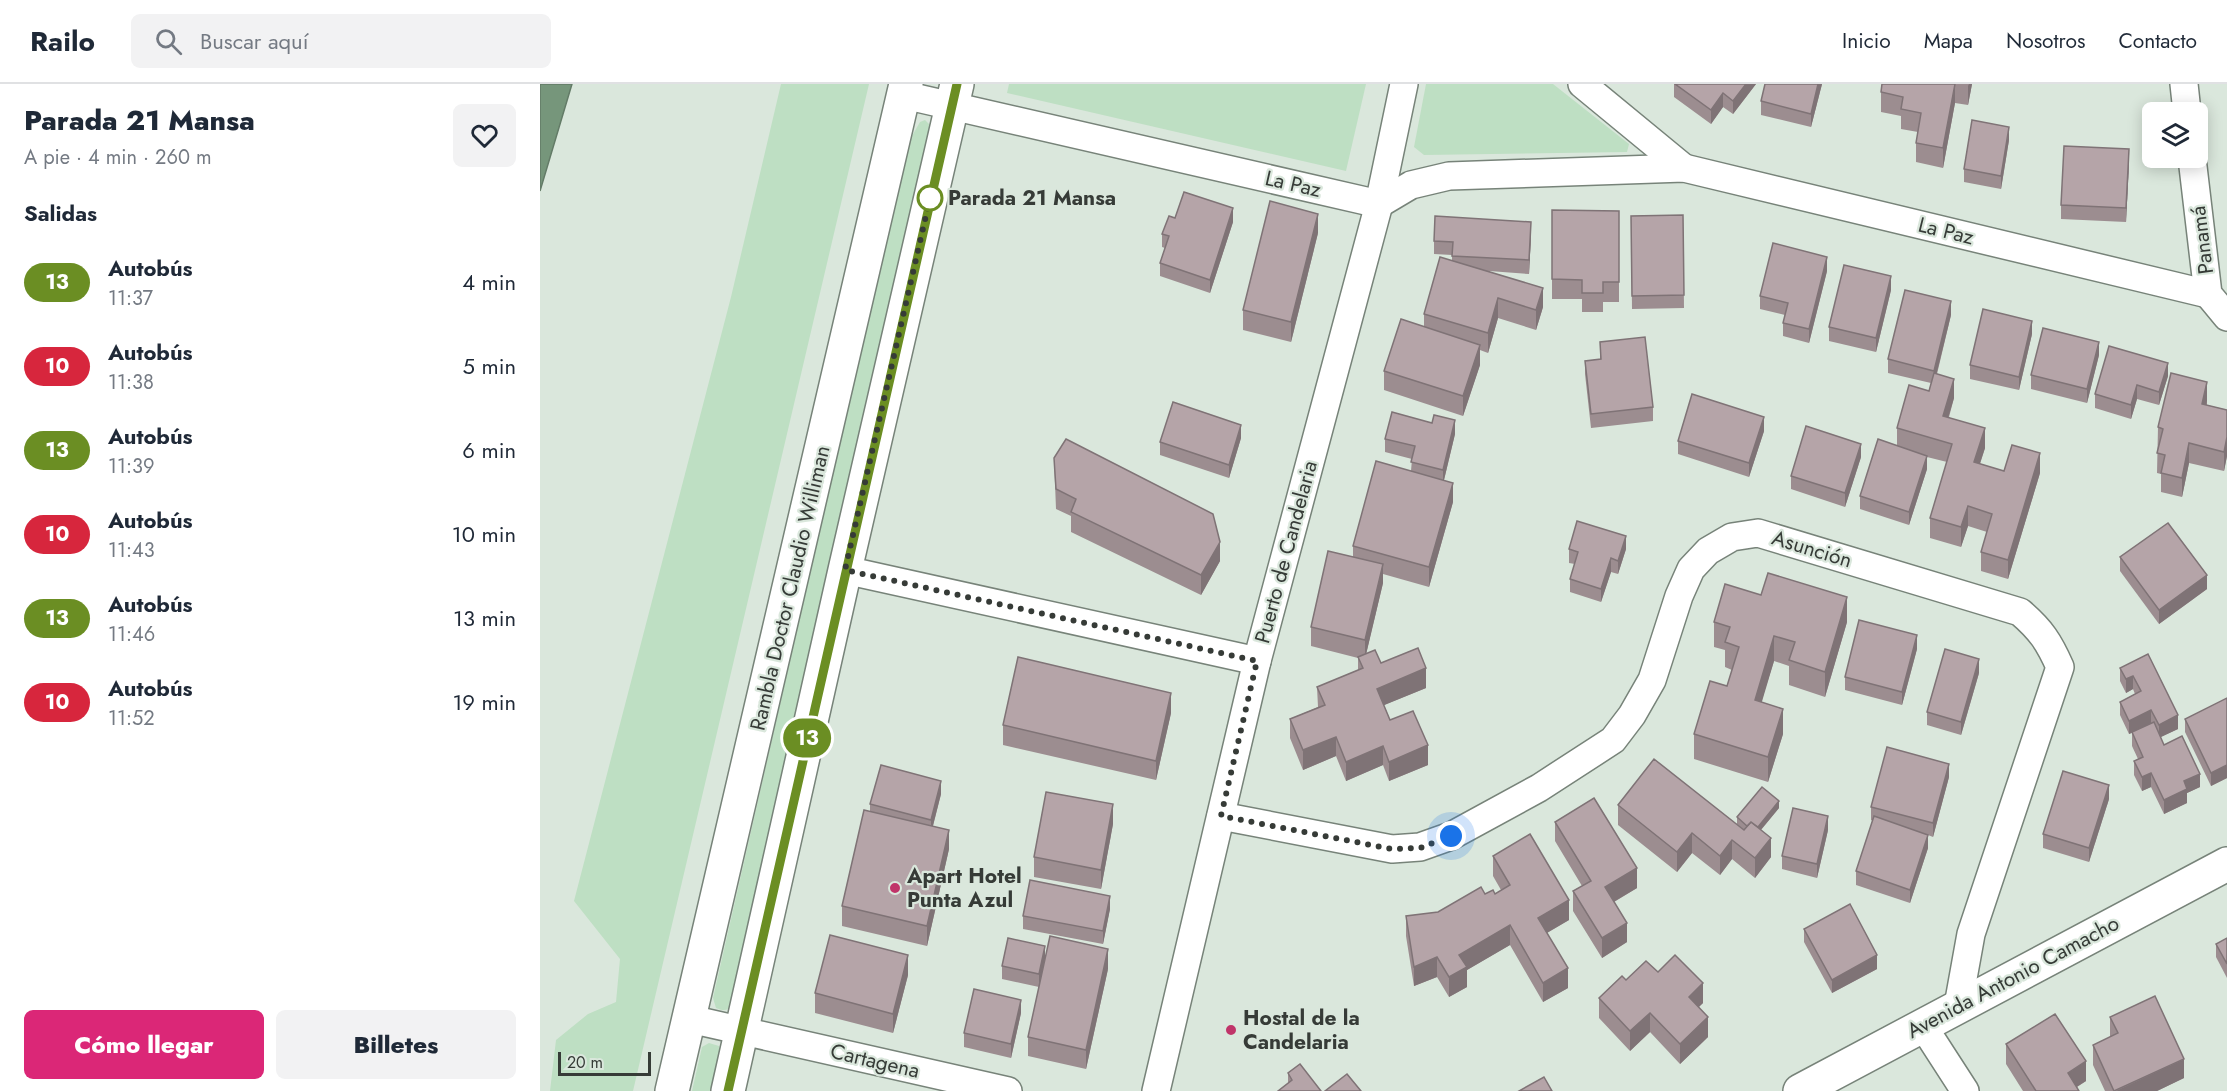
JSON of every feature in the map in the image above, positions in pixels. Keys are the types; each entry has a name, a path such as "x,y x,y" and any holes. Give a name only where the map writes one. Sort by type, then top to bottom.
{"main road":[{"name":"Rambla Doctor Claudio Williman","path":"672,1091 905,89"},
{"path":"728,1091 954,95"},
{"name":"Avenida Antonio Camacho","path":"1800,1091 2227,864"}],"street":[{"name":"Puerto de Candelaria","path":"1156,1091 1257,661 1378,204 1404,84"},
{"name":"La Paz","path":"1582,84 1684,168"},
{"path":"2184,84 2186,102"},
{"name":"La Paz","path":"905,89 954,95 1378,204 1411,185 1449,176 1684,168 2208,294"},
{"name":"Panamá","path":"2193,168 2208,294 2227,317"},
{"name":"Asunción","path":"1221,816 1392,849 1420,848 1451,836 1539,788 1613,740 1632,715 1652,680 1679,596 1691,569 1708,551 1732,537 1758,533 2020,612 2037,626 2049,642 2060,667 1971,934 1959,1006"},
{"path":"845,570 1257,661"},
{"name":"Cartagena","path":"690,1019 1008,1091"},
{"path":"1923,1026 1965,1091"}],"shaded area":[{"path":"540,84 572,84 540,191"},
{"path":"781,84 869,84 633,1091 550,1091 556,1040 588,1014 616,1002 620,959 574,901 731,297"},
{"path":"1009,84 1366,84 1346,171 1007,93"},
{"path":"1426,84 1553,84 1629,144 1627,152 1424,155 1414,147"},
{"path":"925,120 930,125 930,146 733,1006 727,1010 721,1010 716,1008 713,998 908,143 920,122"},
{"path":"709,1043 719,1046 722,1053 714,1091 692,1091 702,1047"}],"building":[{"path":"1675,84 1746,84 1733,101 1723,93 1711,110"},
{"path":"1765,84 1818,84 1811,114 1761,101"},
{"path":"1882,84 1955,84 1943,148 1916,143 1921,113 1901,109 1903,97 1881,92"},
{"path":"1972,120 2009,127 2001,176 1964,169"},
{"path":"2064,146 2129,149 2126,208 2061,205"},
{"path":"1184,192 1233,208 1210,280 1160,263 1169,236 1162,234 1169,216 1175,218"},
{"path":"1270,201 1318,214 1291,322 1243,310"},
{"path":"1552,210 1619,211 1619,282 1603,282 1603,293 1582,293 1582,280 1552,279"},
{"path":"1683,215 1684,295 1632,296 1631,216"},
{"path":"1435,216 1531,222 1529,260 1452,256 1453,242 1434,241"},
{"path":"1773,243 1827,257 1809,329 1783,323 1788,303 1760,296"},
{"path":"1440,257 1543,288 1536,310 1498,298 1488,333 1424,314"},
{"path":"1844,265 1891,276 1876,338 1829,327"},
{"path":"1905,290 1951,301 1934,371 1888,359"},
{"path":"1983,309 2032,321 2019,377 1970,365"},
{"path":"1401,319 1480,345 1463,396 1384,371"},
{"path":"2043,328 2099,342 2087,389 2031,375"},
{"path":"1645,337 1653,407 1591,414 1585,361 1601,359 1600,342"},
{"path":"2109,346 2168,363 2159,392 2137,385 2131,405 2095,394"},
{"path":"1934,373 1954,379 1943,416 1985,428 1974,462 2004,471 2012,445 2040,453 2008,560 1981,552 1992,514 1968,506 1961,527 1930,518 1952,444 1897,428 1909,385 1929,391"},
{"path":"2171,373 2207,382 2202,404 2227,410 2227,437 2224,452 2189,443 2182,478 2161,473 2165,455 2157,453 2163,429 2158,427"},
{"path":"1692,394 1764,417 1749,463 1678,441"},
{"path":"1173,402 1241,425 1229,465 1160,442"},
{"path":"1392,412 1432,423 1434,415 1455,420 1443,470 1411,462 1415,446 1385,439"},
{"path":"1806,426 1861,444 1845,493 1791,476"},
{"path":"1066,439 1213,514 1220,542 1201,575 1071,512 1076,499 1056,489 1054,458"},
{"path":"1878,439 1927,456 1909,512 1860,496"},
{"path":"1376,461 1453,483 1429,567 1353,546"},
{"path":"1577,521 1626,536 1618,561 1611,558 1601,589 1570,579 1578,552 1569,549"},
{"path":"2168,523 2207,575 2159,610 2120,557"},
{"path":"1328,551 1383,564 1365,640 1311,627"},
{"path":"1768,573 1847,597 1825,672 1789,660 1795,642 1774,636 1755,700 1783,709 1768,757 1694,734 1710,681 1727,686 1739,647 1725,642 1730,627 1714,622 1725,584 1761,595"},
{"path":"1859,620 1917,635 1902,692 1845,677"},
{"path":"1418,648 1426,668 1377,689 1390,720 1413,711 1428,745 1389,762 1383,746 1346,762 1336,737 1303,750 1290,719 1325,705 1317,687 1363,668 1358,657 1375,650 1381,663"},
{"path":"1945,649 1979,659 1961,722 1927,712"},
{"path":"2148,654 2178,715 2159,725 2151,710 2129,721 2120,702 2141,691 2133,676 2126,679 2120,668"},
{"path":"1018,657 1171,693 1156,761 1003,725"},
{"path":"2227,698 2227,765 2211,773 2185,719"},
{"path":"2154,722 2164,745 2182,736 2200,774 2184,781 2187,789 2164,800 2151,773 2142,777 2134,761 2143,757 2132,732"},
{"path":"1887,747 1949,764 1933,823 1871,807"},
{"path":"1654,759 1744,830 1751,822 1771,838 1755,858 1732,840 1720,856 1692,833 1677,852 1618,805"},
{"path":"881,765 941,781 931,820 870,804"},
{"path":"2063,771 2109,785 2089,848 2043,834"},
{"path":"1762,787 1779,801 1758,827 1751,822 1747,826 1737,817"},
{"path":"1046,792 1113,804 1101,870 1034,857"},
{"path":"1594,798 1637,868 1605,887 1627,923 1602,938 1573,891 1591,881 1555,822"},
{"path":"1793,808 1828,816 1817,864 1782,856"},
{"name":"Apart Hotel Punta Azul","path":"864,810 949,830 927,926 842,906"},
{"path":"1874,816 1928,835 1910,890 1856,871"},
{"path":"1530,834 1569,900 1538,918 1568,968 1543,983 1510,925 1459,955 1467,967 1449,977 1437,957 1414,967 1406,916 1438,912 1481,887 1485,894 1493,890 1495,894 1510,885 1493,856"},
{"path":"1030,880 1110,896 1103,931 1023,916"},
{"path":"1850,904 1877,955 1832,980 1804,929"},
{"path":"830,935 908,955 893,1014 815,993"},
{"path":"1050,936 1108,949 1086,1050 1028,1037"},
{"path":"1008,938 1045,946 1039,974 1002,966"},
{"path":"2227,938 2227,964 2216,944"},
{"path":"1675,955 1703,983 1689,997 1708,1017 1680,1044 1650,1013 1630,1031 1599,998 1622,976 1626,980 1646,961 1658,972"},
{"path":"974,989 1021,1000 1011,1044 964,1033"},
{"path":"2155,996 2184,1059 2114,1091 2093,1045 2118,1033 2110,1017"},
{"path":"2055,1014 2086,1061 2068,1073 2079,1091 2036,1091 2006,1044"},
{"path":"1300,1064 1321,1091 1278,1091 1292,1080 1288,1073"},
{"path":"1347,1074 1361,1091 1325,1091"},
{"path":"1544,1077 1552,1091 1519,1091"}],"bus line":[{"name":"13","path":"728,1091 957,84"}],"place":[{"name":"Parada 21 Mansa","path":"930,198"},
{"name":"Apart Hotel Punta Azul","path":"895,888"},
{"name":"Hostal de la Candelaria","path":"1231,1030"}],"route":[{"path":"930,198 845,570 1257,661 1221,816 1392,849 1420,848 1451,836"}]}
